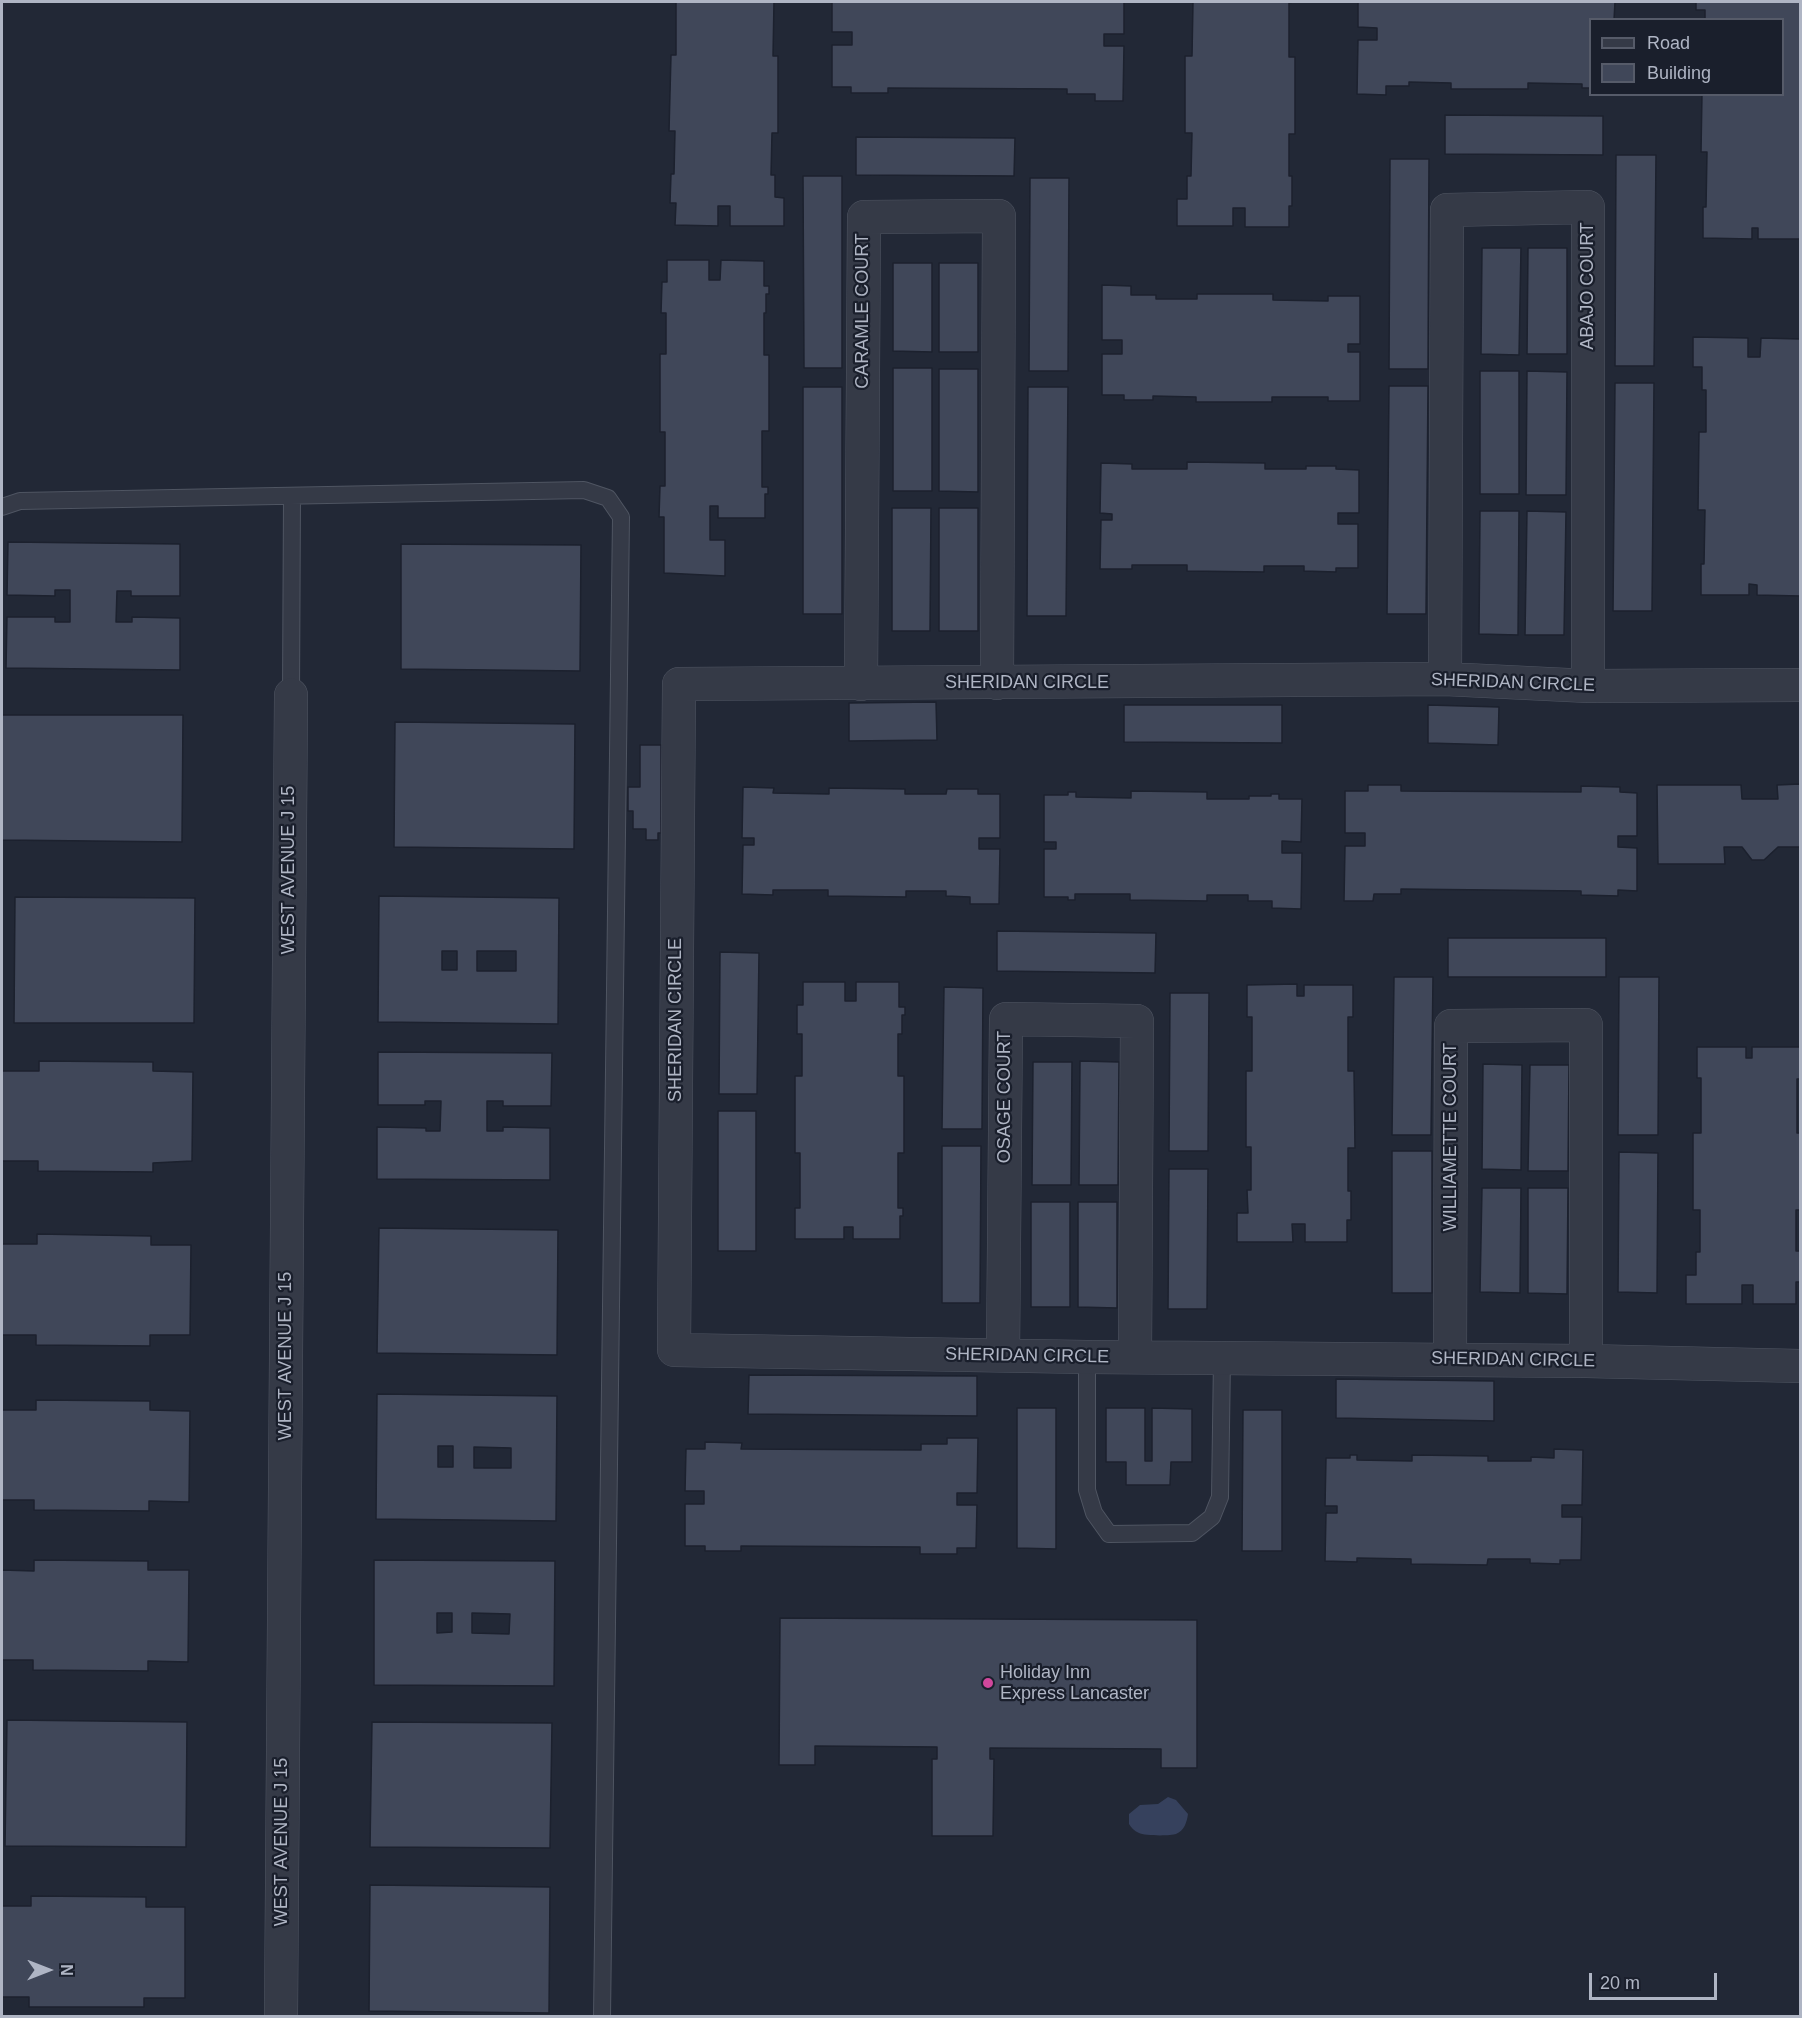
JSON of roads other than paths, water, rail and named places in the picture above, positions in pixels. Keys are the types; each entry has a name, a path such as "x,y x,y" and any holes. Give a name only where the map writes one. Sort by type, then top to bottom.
{"street":[{"name":"ABAJO COURT","path":"1445,679 1447,210 1588,207 1588,686"},
{"name":"CARAMLE COURT","path":"861,684 864,217 988,216 999,216 997,683"},
{"name":"SHERIDAN CIRCLE","path":"1800,685 1588,686 1445,679 679,684 674,1350 1088,1357 1450,1359 1800,1366"},
{"name":"WEST AVENUE J 15","path":"281,2016 291,695"},
{"name":"OSAGE COURT","path":"1003,1355 1006,1019 1137,1021 1135,1357"},
{"name":"WILLIAMETTE COURT","path":"1450,1359 1451,1026 1586,1025 1586,1361"}],"lane":[{"path":"2,507 20,501 584,490 608,498 621,517 602,2016"},
{"path":"291,695 292,496"},
{"path":"1088,1357 1088,1490 1094,1513 1109,1534 1192,1533 1212,1517 1220,1497 1222,1358"}],"water":[{"path":"1168,1797 1176,1800 1188,1814 1185,1826 1179,1833 1146,1835 1137,1832 1129,1824 1129,1814 1140,1805 1158,1804"}],"place":[{"name":"Holiday Inn Express Lancaster","path":"988,1683"}]}
